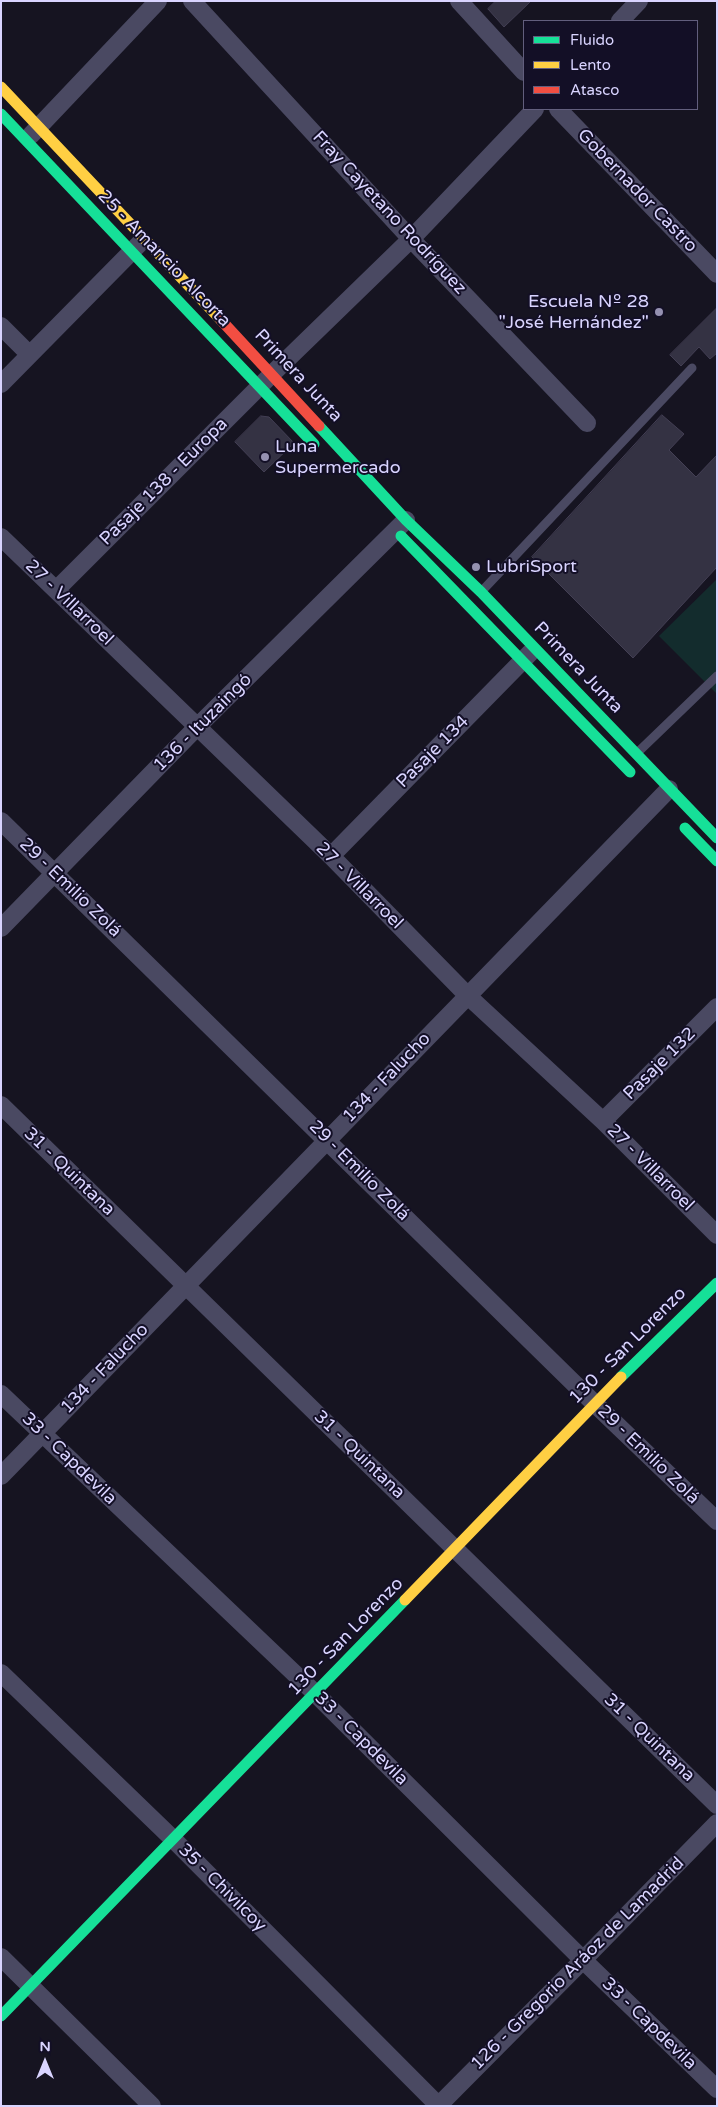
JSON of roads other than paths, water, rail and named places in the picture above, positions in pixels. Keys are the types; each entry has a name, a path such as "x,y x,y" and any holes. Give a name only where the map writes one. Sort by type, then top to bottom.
{"main road":[{"name":"Primera Junta","path":"1,87 145,238 266,380 396,524 481,592 529,654 636,754 661,797 717,838"},
{"name":"25 - Amancio Alcorta","path":"1,114 132,250 266,380 320,451"},
{"path":"396,524 529,654 638,779"},
{"path":"678,820 717,861"},
{"name":"130 - San Lorenzo","path":"1,2016 174,1840 594,1403 717,1283"}],"street":[{"path":"25,140 158,1"},
{"name":"Fray Cayetano Rodríguez","path":"192,1 412,239 587,423"},
{"path":"459,1 523,71"},
{"path":"621,20 639,1"},
{"name":"Pasaje 138 - Europa","path":"56,590 266,380 412,239 534,110"},
{"name":"Gobernador Castro","path":"559,110 717,274"},
{"path":"1,384 145,238"},
{"path":"1,326 29,354"},
{"name":"136 - Ituzaingó","path":"1,928 396,524"},
{"name":"27 - Villarroel","path":"1,537 330,856 468,996 603,1121 717,1235"},
{"name":"Pasaje 134","path":"330,856 529,654"},
{"name":"134 - Falucho","path":"1,1476 661,797"},
{"name":"29 - Emilio Zolá","path":"1,821 594,1403 717,1521"},
{"name":"Pasaje 132","path":"603,1121 717,1007"},
{"name":"31 - Quintana","path":"1,1105 717,1805"},
{"name":"33 - Capdevila","path":"1,1394 315,1694 717,2089"},
{"name":"35 - Chivilcoy","path":"1,1673 174,1840 438,2106"},
{"name":"126 - Gregorio Aráoz de Lamadrid","path":"438,2106 717,1823"},
{"path":"1,1957 152,2106"}],"lane":[{"path":"481,592 692,368"},
{"path":"636,754 717,676"}],"place":[{"name":"Escuela Nº 28 \"José Hernández\"","path":"659,312"},
{"name":"Luna Supermercado","path":"265,457"},
{"name":"LubriSport","path":"476,567"}]}
